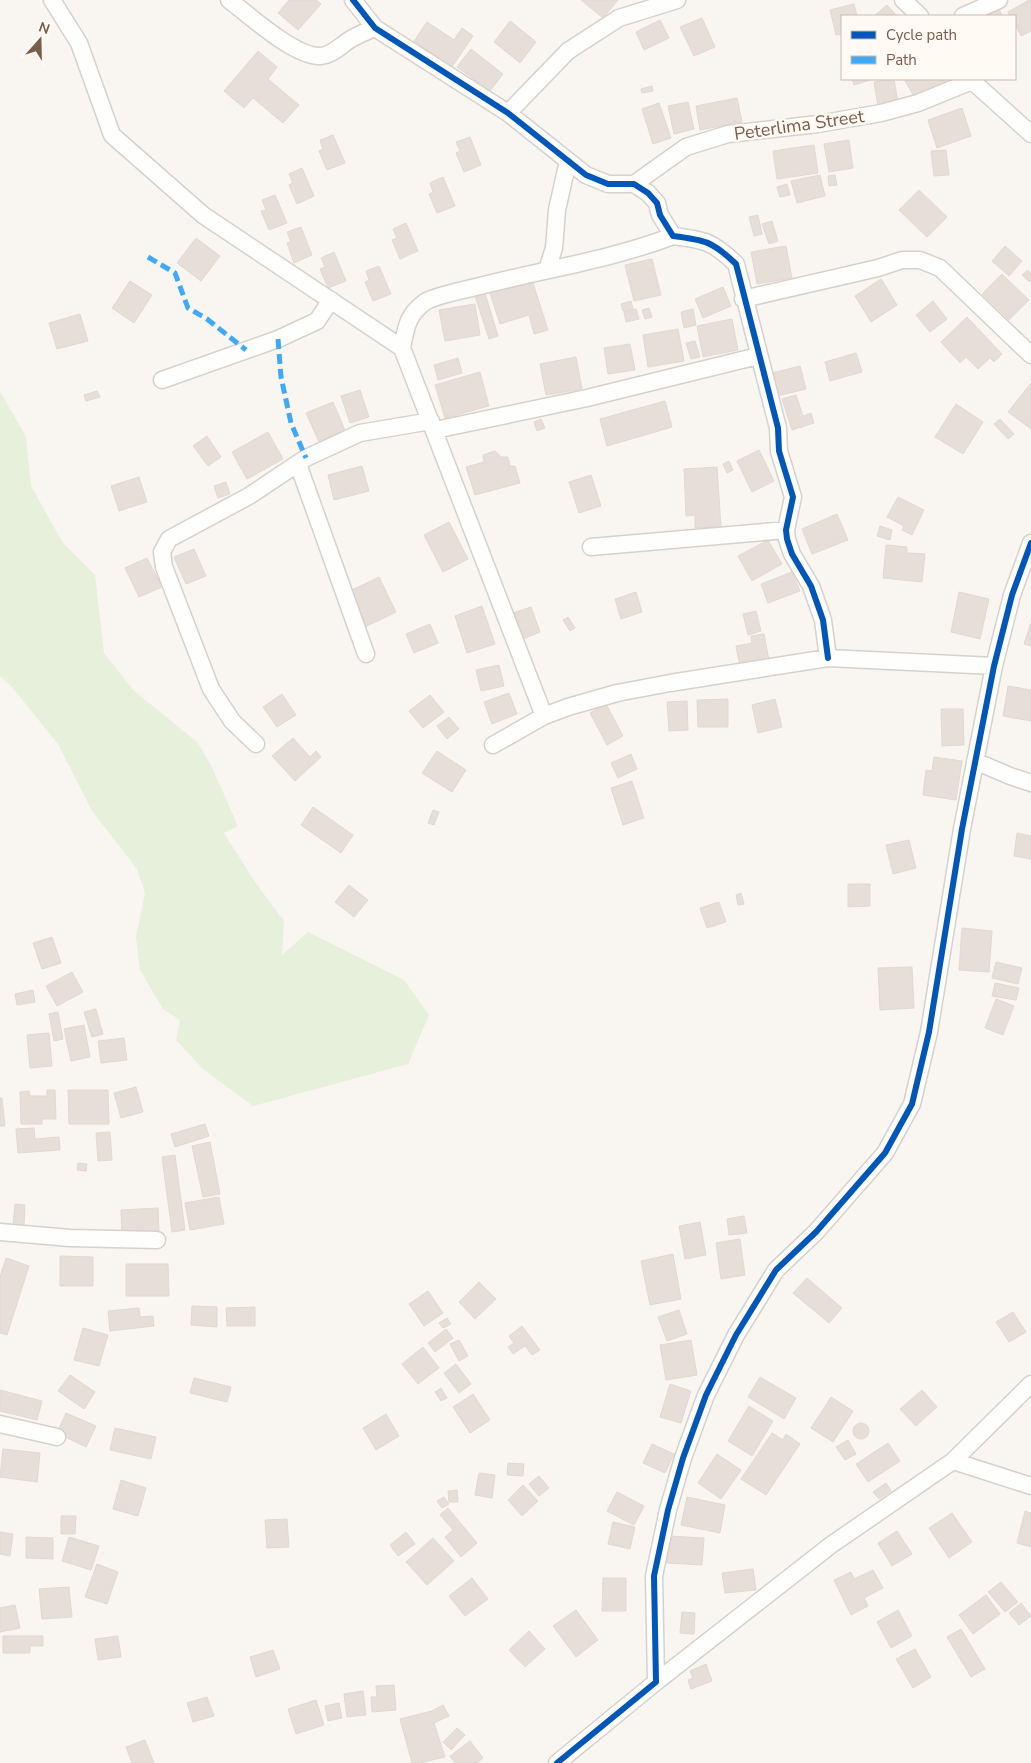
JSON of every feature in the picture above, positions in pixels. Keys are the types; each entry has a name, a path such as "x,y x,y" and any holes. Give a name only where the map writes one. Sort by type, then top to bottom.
{"street":[{"path":"52,0 79,43 112,135 203,215 402,348"},
{"path":"229,0 288,45 305,53 321,56 336,50 350,40 375,28"},
{"path":"353,0 375,28 508,113 586,175 608,184 634,184 648,193 657,202 660,215 673,236"},
{"path":"508,113 568,51 619,18 677,0"},
{"path":"902,0 919,15"},
{"path":"965,15 999,0"},
{"name":"Peterlima Street","path":"634,184 686,147 728,134 818,124 881,113 918,103 971,80 1031,134"},
{"path":"547,270 554,248 557,210 568,161"},
{"path":"544,716 402,348 406,329 412,313 427,300 645,247 673,236 701,240 719,249 736,264 743,299 778,428 779,452 793,497 786,530 787,539 792,554 811,586 821,614 828,658"},
{"path":"743,299 878,268 902,260 920,260 940,268 1031,355"},
{"path":"162,380 278,339 317,320 331,300"},
{"path":"256,744 232,721 211,689 164,567 162,552 169,539 249,496 306,458 360,434 433,426 587,398 758,356"},
{"path":"298,464 366,654"},
{"path":"591,547 786,530"},
{"path":"656,1682 654,1576 668,1510 683,1458 706,1395 736,1335 776,1270 816,1232 885,1153 912,1104 929,1032 962,829 994,666 1012,596 1031,544"},
{"path":"493,745 544,716 617,693 828,658 994,666"},
{"path":"975,761 1031,783"},
{"path":"0,1232 70,1238 158,1240"},
{"path":"557,1763 656,1682 831,1545 953,1461 1031,1384"},
{"path":"0,1424 57,1438"},
{"path":"953,1461 1031,1486"}],"green space":[{"path":"0,391 26,437 31,486 63,543 95,575 104,653 133,690 197,742 211,765 238,826 224,833 255,882 284,921 282,955 308,932 404,980 429,1015 408,1064 253,1106 203,1069 176,1040 180,1020 163,1009 140,970 136,937 145,893 137,869 92,811 58,744 11,686 0,676"}],"building":[{"path":"289,0 316,0 321,4 298,30 278,13"},
{"path":"581,0 618,0 603,18"},
{"path":"1031,0 1031,31 1021,36 1016,26 1016,15 1010,15 1008,12"},
{"path":"854,4 857,15 841,15 841,34 836,35 830,10"},
{"path":"887,5 896,15 875,15"},
{"path":"1000,11 1002,15 990,15"},
{"path":"702,18 715,47 694,56 680,27"},
{"path":"660,20 669,38 644,50 636,32"},
{"path":"510,21 536,42 520,63 494,42"},
{"path":"427,22 454,40 462,28 473,36 452,67 414,41"},
{"path":"471,49 503,74 490,91 457,67"},
{"path":"258,51 277,67 268,79 299,105 283,123 253,98 244,108 224,91"},
{"path":"852,80 870,80 854,85"},
{"path":"894,80 898,103 878,106 874,82"},
{"path":"905,80 947,80 915,98"},
{"path":"652,86 653,91 642,93 641,89"},
{"path":"737,98 742,122 700,130 696,106"},
{"path":"688,102 694,129 674,134 668,106"},
{"path":"659,103 671,138 653,144 642,109"},
{"path":"962,108 971,136 937,148 928,120"},
{"path":"333,135 345,163 327,170 319,151 323,149 320,140"},
{"path":"470,137 481,165 464,172 456,153 460,151 456,142"},
{"path":"849,140 853,168 829,172 824,144"},
{"path":"814,145 818,173 777,179 773,151"},
{"path":"946,150 949,175 934,176 931,151"},
{"path":"302,168 314,196 297,204 289,185 293,183 289,174"},
{"path":"820,175 825,196 797,203 791,181"},
{"path":"835,175 837,185 829,186 828,176"},
{"path":"443,177 455,206 437,213 429,194 433,192 430,183"},
{"path":"787,184 790,195 780,197 777,187"},
{"path":"919,190 947,217 927,237 899,210"},
{"path":"275,195 287,223 269,230 261,211 266,210 262,200"},
{"path":"758,215 762,234 754,236 749,217"},
{"path":"772,221 778,241 769,244 762,224"},
{"path":"406,223 418,251 400,259 392,240 397,238 393,229"},
{"path":"301,227 312,255 294,263 287,243 291,242 287,232"},
{"path":"196,238 220,256 201,281 177,263"},
{"path":"786,246 792,278 757,284 751,252"},
{"path":"1005,246 1022,261 1009,276 992,261"},
{"path":"334,252 346,281 328,288 320,269 325,267 321,258"},
{"path":"652,259 661,295 634,301 625,265"},
{"path":"379,266 391,294 373,301 365,282 369,280 366,271"},
{"path":"1028,270 1031,274 1029,282 1022,275"},
{"path":"1002,274 1029,300 1009,320 982,294"},
{"path":"881,279 897,305 871,322 855,296"},
{"path":"532,280 548,330 534,334 529,315 500,324 490,293"},
{"path":"130,281 152,295 134,323 112,308"},
{"path":"723,287 731,306 703,318 695,299"},
{"path":"485,293 498,336 489,339 475,296"},
{"path":"631,301 633,309 623,311 621,304"},
{"path":"933,301 947,319 930,332 916,315"},
{"path":"475,304 480,335 445,341 439,310"},
{"path":"649,308 652,317 645,319 642,310"},
{"path":"636,309 639,319 626,322 624,312"},
{"path":"693,309 696,325 684,328 681,312"},
{"path":"80,314 88,341 57,349 49,323"},
{"path":"967,317 1002,354 994,362 990,358 978,369 966,357 960,363 941,342"},
{"path":"732,319 738,350 703,357 697,326"},
{"path":"678,329 684,361 648,367 643,335"},
{"path":"695,341 700,357 691,359 686,343"},
{"path":"630,344 635,370 608,374 604,348"},
{"path":"856,353 862,372 830,381 825,362"},
{"path":"576,357 582,389 546,395 540,364"},
{"path":"458,358 462,373 438,380 434,365"},
{"path":"800,366 806,389 777,396 772,373"},
{"path":"480,372 489,406 445,418 435,385"},
{"path":"1031,383 1031,429 1008,412"},
{"path":"360,390 369,417 350,423 341,396"},
{"path":"97,391 100,397 86,401 84,395"},
{"path":"796,395 803,416 811,413 814,423 792,430 782,399"},
{"path":"665,401 672,427 607,446 600,419"},
{"path":"333,402 346,433 320,444 306,413"},
{"path":"956,404 983,422 963,454 935,437"},
{"path":"541,419 545,428 537,431 534,422"},
{"path":"1000,419 1014,434 1008,439 994,424"},
{"path":"268,432 283,459 247,479 232,452"},
{"path":"207,436 221,457 208,466 193,446"},
{"path":"759,450 774,481 752,492 737,461"},
{"path":"495,451 501,457 508,457 510,466 515,466 520,483 475,495 466,467 484,462 483,455"},
{"path":"729,461 733,470 727,473 723,464"},
{"path":"362,466 369,491 334,500 328,475"},
{"path":"717,467 721,527 695,528 695,515 686,516 684,469"},
{"path":"591,475 601,506 579,513 569,482"},
{"path":"139,477 147,502 119,511 111,486"},
{"path":"226,482 230,494 218,498 214,486"},
{"path":"898,497 924,510 912,535 902,530 904,526 887,517"},
{"path":"837,514 848,540 812,554 802,529"},
{"path":"449,522 468,559 443,572 424,535"},
{"path":"880,526 892,530 890,540 877,536"},
{"path":"768,540 782,564 752,581 738,556"},
{"path":"886,545 907,547 907,553 925,554 922,582 883,578"},
{"path":"194,549 206,576 186,584 174,557"},
{"path":"147,558 162,587 139,597 125,568"},
{"path":"792,572 800,591 768,603 761,584"},
{"path":"379,577 396,612 363,628 346,593"},
{"path":"636,592 642,612 621,619 615,599"},
{"path":"959,592 989,599 980,639 951,632"},
{"path":"482,606 495,644 467,653 455,616"},
{"path":"531,607 540,632 523,639 513,613"},
{"path":"756,611 761,631 748,635 743,614"},
{"path":"568,617 575,628 570,631 563,620"},
{"path":"1031,622 1031,646 1024,644"},
{"path":"430,624 438,643 414,653 406,634"},
{"path":"764,634 769,661 740,666 736,646 752,643 751,636"},
{"path":"499,665 504,686 481,691 476,670"},
{"path":"1008,686 1031,690 1031,721 1003,716"},
{"path":"509,693 517,714 492,724 484,702"},
{"path":"282,694 296,715 277,727 263,707"},
{"path":"430,695 444,712 423,728 409,711"},
{"path":"728,699 728,727 698,727 697,700"},
{"path":"775,699 782,727 758,733 752,705"},
{"path":"687,701 688,730 669,731 667,702"},
{"path":"606,704 623,736 607,745 590,713"},
{"path":"941,709 963,709 964,745 942,746"},
{"path":"449,717 459,729 447,739 437,726"},
{"path":"293,738 310,757 316,751 321,757 295,781 272,756"},
{"path":"437,751 466,770 452,792 422,773"},
{"path":"631,754 637,769 618,778 611,763"},
{"path":"934,757 962,761 956,800 923,795 926,770 932,771"},
{"path":"632,781 644,818 623,825 611,788"},
{"path":"313,807 353,835 341,853 301,825"},
{"path":"433,810 439,812 434,825 428,823"},
{"path":"1017,833 1031,836 1031,859 1014,856"},
{"path":"909,840 916,868 893,874 886,845"},
{"path":"848,884 870,884 870,906 848,907"},
{"path":"349,885 368,900 354,917 335,902"},
{"path":"741,893 744,904 738,905 736,895"},
{"path":"719,902 726,922 707,928 700,908"},
{"path":"962,928 992,931 989,972 959,970"},
{"path":"52,937 61,963 42,969 33,943"},
{"path":"996,962 1022,968 1018,984 992,978"},
{"path":"912,967 914,1008 880,1010 878,968"},
{"path":"72,972 83,992 57,1006 46,986"},
{"path":"995,983 1019,988 1016,1000 992,996"},
{"path":"33,990 35,1002 17,1005 15,994"},
{"path":"996,999 1014,1006 1003,1035 985,1028"},
{"path":"96,1009 103,1034 92,1037 84,1012"},
{"path":"58,1012 63,1039 54,1041 49,1014"},
{"path":"84,1025 90,1057 71,1061 64,1029"},
{"path":"49,1033 52,1066 30,1068 27,1035"},
{"path":"124,1038 127,1060 101,1063 98,1041"},
{"path":"136,1087 143,1112 121,1118 114,1093"},
{"path":"47,1090 55,1090 56,1119 42,1119 42,1124 21,1124 20,1092 29,1091 30,1096 47,1096"},
{"path":"68,1090 108,1090 109,1124 69,1124"},
{"path":"0,1098 2,1098 5,1126 0,1126"},
{"path":"205,1124 209,1136 175,1147 171,1134"},
{"path":"34,1128 35,1139 59,1137 60,1150 18,1153 16,1129"},
{"path":"110,1132 112,1160 98,1161 96,1133"},
{"path":"210,1142 220,1194 203,1197 192,1146"},
{"path":"175,1155 185,1230 172,1232 162,1157"},
{"path":"78,1163 87,1164 86,1171 77,1170"},
{"path":"219,1197 224,1224 190,1230 185,1203"},
{"path":"15,1204 25,1205 24,1225 13,1225"},
{"path":"158,1208 159,1233 122,1235 121,1210"},
{"path":"744,1216 747,1233 729,1235 727,1219"},
{"path":"700,1222 706,1255 685,1259 679,1226"},
{"path":"740,1239 745,1275 721,1279 716,1243"},
{"path":"673,1254 681,1299 650,1305 641,1261"},
{"path":"60,1256 93,1257 93,1286 60,1286"},
{"path":"6,1258 29,1266 7,1335 0,1333 0,1277"},
{"path":"126,1264 168,1264 169,1296 126,1296"},
{"path":"807,1278 842,1308 829,1323 793,1293"},
{"path":"479,1282 496,1299 475,1319 459,1302"},
{"path":"428,1291 443,1313 424,1326 409,1304"},
{"path":"192,1306 217,1307 217,1327 191,1325"},
{"path":"255,1307 255,1326 227,1326 226,1308"},
{"path":"139,1308 140,1317 153,1316 154,1326 110,1331 108,1311"},
{"path":"679,1310 687,1334 667,1341 658,1317"},
{"path":"1013,1312 1026,1332 1009,1342 996,1322"},
{"path":"447,1318 451,1324 443,1328 439,1323"},
{"path":"522,1326 540,1350 532,1355 525,1346 513,1354 508,1347 514,1343 509,1336"},
{"path":"83,1328 108,1335 99,1366 74,1360"},
{"path":"446,1329 453,1338 435,1352 428,1343"},
{"path":"459,1340 468,1356 459,1361 450,1344"},
{"path":"691,1340 697,1375 666,1380 660,1345"},
{"path":"423,1347 439,1368 418,1384 402,1364"},
{"path":"456,1364 471,1384 459,1393 444,1373"},
{"path":"70,1375 95,1392 84,1409 58,1391"},
{"path":"760,1377 796,1398 784,1419 748,1397"},
{"path":"194,1378 231,1387 227,1402 190,1393"},
{"path":"670,1384 691,1391 681,1423 660,1417"},
{"path":"441,1388 447,1398 441,1401 435,1392"},
{"path":"0,1390 42,1401 37,1420 0,1411"},
{"path":"922,1390 937,1407 916,1426 900,1409"},
{"path":"473,1394 490,1420 470,1433 453,1407"},
{"path":"831,1397 853,1411 833,1442 811,1428"},
{"path":"749,1406 773,1421 752,1456 728,1441"},
{"path":"66,1413 96,1426 86,1447 57,1433"},
{"path":"386,1414 399,1436 376,1450 363,1428"},
{"path":"858,1423 864,1423 869,1428 867,1437 858,1439 853,1434 853,1428"},
{"path":"115,1428 156,1437 151,1459 110,1450"},
{"path":"772,1433 783,1440 786,1434 800,1444 766,1495 741,1479"},
{"path":"848,1440 856,1454 845,1460 836,1447"},
{"path":"888,1443 900,1461 868,1482 856,1464"},
{"path":"652,1444 674,1454 665,1473 643,1463"},
{"path":"3,1449 40,1453 37,1482 0,1477"},
{"path":"717,1454 741,1470 721,1499 698,1483"},
{"path":"508,1463 524,1464 523,1476 507,1475"},
{"path":"479,1473 495,1475 492,1498 475,1495"},
{"path":"539,1476 549,1488 539,1496 529,1484"},
{"path":"121,1480 146,1488 138,1516 113,1509"},
{"path":"886,1483 891,1491 879,1499 873,1492"},
{"path":"523,1485 538,1501 522,1516 508,1500"},
{"path":"457,1490 458,1502 449,1502 448,1491"},
{"path":"617,1492 644,1506 634,1525 607,1511"},
{"path":"444,1497 449,1504 442,1508 437,1501"},
{"path":"687,1497 725,1505 720,1533 681,1525"},
{"path":"448,1508 477,1543 461,1557 445,1537 453,1530 440,1515"},
{"path":"1025,1511 1031,1513 1031,1547 1017,1543"},
{"path":"952,1513 972,1542 949,1558 929,1528"},
{"path":"61,1516 76,1516 75,1534 61,1534"},
{"path":"287,1519 289,1547 267,1548 265,1520"},
{"path":"613,1522 635,1527 630,1549 608,1544"},
{"path":"897,1531 912,1554 892,1566 878,1543"},
{"path":"0,1532 13,1534 10,1556 0,1554"},
{"path":"406,1532 415,1544 398,1556 390,1545"},
{"path":"669,1536 704,1538 702,1565 667,1563"},
{"path":"26,1537 53,1538 53,1559 26,1558"},
{"path":"69,1537 99,1546 91,1570 62,1561"},
{"path":"433,1538 454,1561 427,1585 406,1562"},
{"path":"97,1564 118,1572 107,1604 85,1597"},
{"path":"753,1569 756,1590 725,1593 722,1573"},
{"path":"873,1570 883,1588 864,1598 868,1606 851,1615 834,1580 851,1572 854,1579"},
{"path":"472,1578 488,1599 465,1616 449,1596"},
{"path":"603,1578 626,1578 626,1611 602,1611"},
{"path":"1001,1582 1018,1602 1005,1612 988,1592"},
{"path":"69,1587 72,1617 42,1619 39,1589"},
{"path":"986,1595 1000,1614 973,1634 959,1615"},
{"path":"1021,1603 1031,1616 1019,1625 1009,1613"},
{"path":"15,1605 20,1628 0,1632 0,1608"},
{"path":"576,1610 598,1640 576,1657 553,1626"},
{"path":"898,1610 912,1636 891,1648 877,1622"},
{"path":"682,1612 695,1613 694,1634 680,1633"},
{"path":"961,1629 985,1669 971,1677 947,1637"},
{"path":"529,1631 545,1649 525,1667 509,1650"},
{"path":"3,1636 43,1636 43,1646 30,1646 30,1653 3,1653"},
{"path":"118,1636 121,1657 98,1660 95,1639"},
{"path":"915,1649 931,1677 913,1688 896,1659"},
{"path":"273,1650 280,1669 256,1677 250,1657"},
{"path":"706,1664 712,1681 691,1689 688,1680 693,1678 690,1671"},
{"path":"394,1685 396,1710 372,1712 371,1697 377,1697 376,1686"},
{"path":"363,1691 366,1715 347,1717 344,1694"},
{"path":"207,1697 214,1716 193,1722 187,1703"},
{"path":"316,1700 324,1725 296,1734 288,1709"},
{"path":"339,1703 342,1718 328,1721 325,1706"},
{"path":"443,1705 449,1716 434,1723 445,1757 412,1763 400,1719 432,1711"},
{"path":"457,1728 465,1735 451,1750 443,1742"},
{"path":"145,1740 154,1763 132,1763 126,1747"},
{"path":"470,1741 483,1758 477,1763 455,1763 450,1756"}],"marked path":[{"path":"148,257 175,273 188,308 207,319 246,350"},
{"path":"278,339 281,377 291,423 306,458"}],"cycle path":[{"path":"353,0 375,28 508,113 586,175 608,184 634,184 648,193 657,203 660,215 673,236 708,243 721,250 736,264 778,428 779,451 793,497 786,530 787,539 792,554 811,586 823,620 828,658"},
{"path":"557,1763 656,1682 654,1576 668,1510 683,1458 706,1395 736,1335 776,1270 816,1232 885,1153 912,1104 929,1032 962,829 994,666 1012,595 1031,543"}]}
